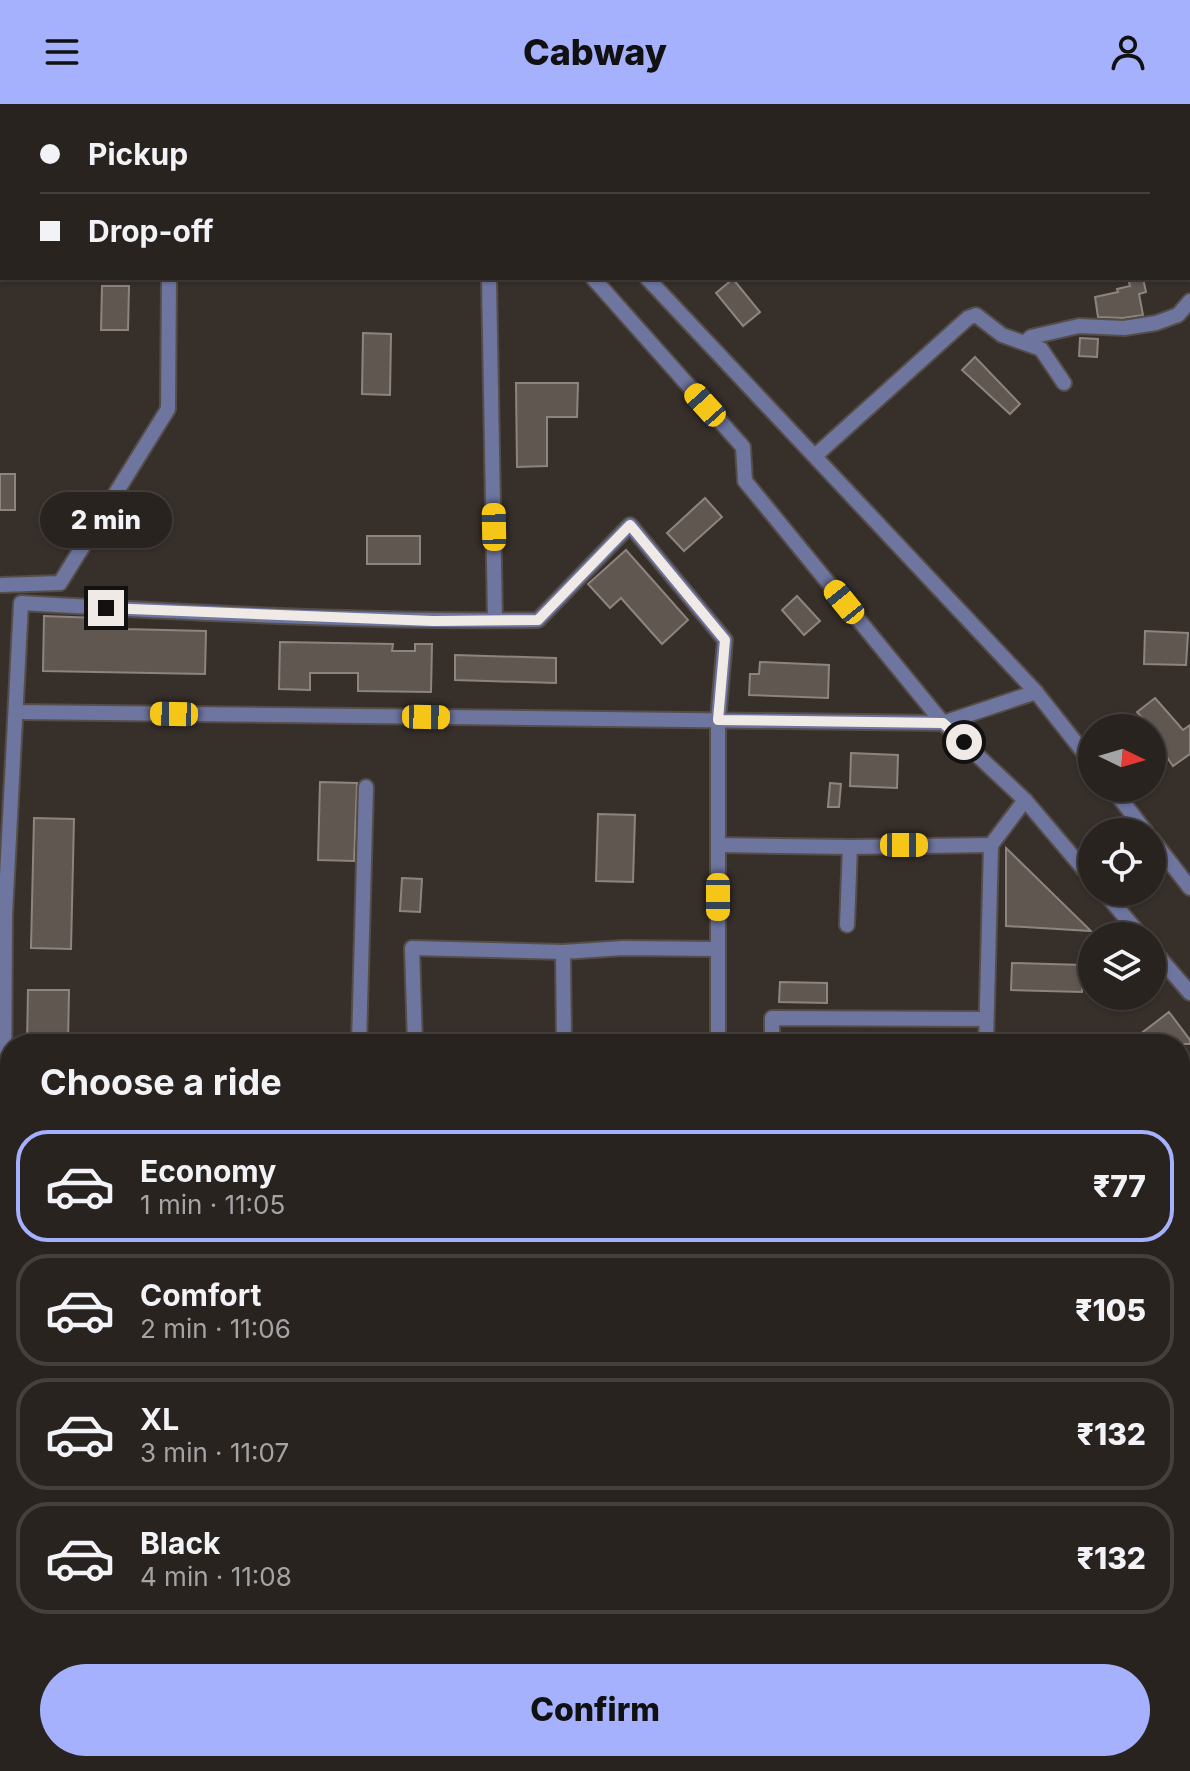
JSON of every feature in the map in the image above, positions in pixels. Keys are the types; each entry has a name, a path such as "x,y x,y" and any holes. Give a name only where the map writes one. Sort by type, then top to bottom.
{"street":[{"path":"0,585 60,583 168,409 169,280"},
{"path":"489,280 495,620"},
{"path":"595,280 743,447 745,481 943,723 1025,800 1078,862"},
{"path":"649,280 1036,692 1078,745"},
{"path":"1025,343 1031,337 1079,326 1124,328 1156,323 1178,315 1190,301"},
{"path":"816,455 968,318 976,315 1002,335 1041,349 1064,383"},
{"path":"5,1034 3,915 21,603 192,613 433,621 538,620 630,525 725,640 718,720 718,1034"},
{"path":"16,712 943,723 1036,692"},
{"path":"359,1034 366,787"},
{"path":"986,1034 991,845 1025,800"},
{"path":"1123,802 1135,818"},
{"path":"718,845 991,845"},
{"path":"847,925 850,847"},
{"path":"1166,857 1190,888"},
{"path":"1116,906 1129,922"},
{"path":"415,1034 412,948 563,952 623,948 718,949"},
{"path":"563,952 564,1034"},
{"path":"1166,965 1190,993"},
{"path":"772,1034 772,1018 986,1019"}],"building":[{"path":"734,280 760,312 743,326 716,293"},
{"path":"1128,280 1143,280 1146,292 1139,294 1143,315 1098,317 1095,297 1130,286"},
{"path":"102,286 129,286 128,330 101,330"},
{"path":"363,333 391,334 390,395 362,394"},
{"path":"1080,338 1098,339 1097,357 1079,356"},
{"path":"975,357 1020,404 1010,414 962,370"},
{"path":"516,383 578,383 577,417 547,417 547,466 517,467"},
{"path":"0,474 15,474 15,510 0,510"},
{"path":"705,498 722,517 684,551 667,533"},
{"path":"367,536 420,536 420,564 367,564"},
{"path":"626,550 688,620 662,644 621,598 610,608 588,584"},
{"path":"797,596 820,621 804,635 782,610"},
{"path":"44,616 124,619 124,629 206,631 205,674 43,671"},
{"path":"1145,631 1188,633 1186,665 1144,664"},
{"path":"280,642 393,644 392,651 415,651 415,644 432,644 431,692 358,691 358,673 310,673 310,690 279,689"},
{"path":"455,655 556,658 556,683 455,680"},
{"path":"760,662 829,665 828,698 749,695 750,674 759,674"},
{"path":"1155,698 1183,730 1190,725 1190,754 1173,766 1166,756 1166,714 1137,712"},
{"path":"851,753 898,755 897,788 850,786"},
{"path":"320,782 357,783 354,861 318,860"},
{"path":"830,783 841,784 839,807 828,807"},
{"path":"598,814 635,815 633,882 596,881"},
{"path":"34,818 74,819 71,949 31,948"},
{"path":"1006,848 1082,922 1078,922 1078,930 1006,926"},
{"path":"402,878 422,879 420,912 400,911"},
{"path":"1012,963 1078,965 1078,992 1011,990"},
{"path":"780,982 827,983 827,1003 779,1002"},
{"path":"28,990 69,990 68,1034 27,1034"},
{"path":"1169,1012 1186,1034 1140,1034"}],"route":[{"path":"106,608 433,621 538,620 630,525 725,640 718,720 943,723 964,742"}]}
